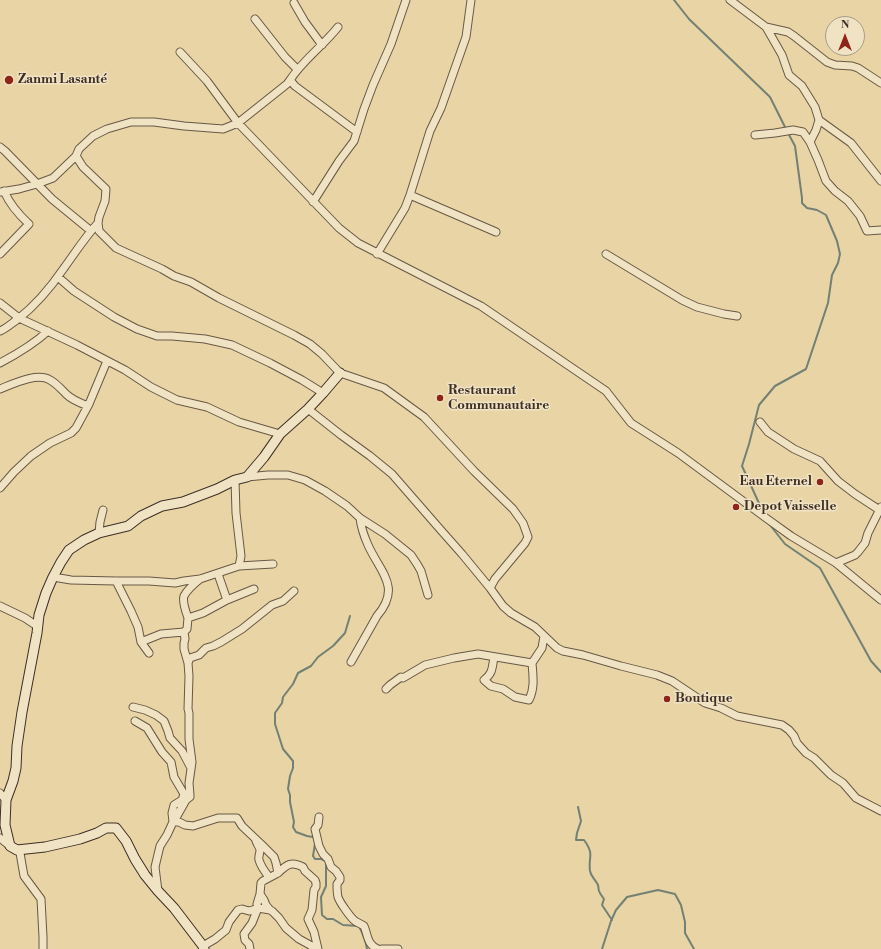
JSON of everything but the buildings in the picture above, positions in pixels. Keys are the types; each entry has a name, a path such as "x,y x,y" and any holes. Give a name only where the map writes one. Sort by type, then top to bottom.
{"street":[{"path":"313,202 354,140 371,91 391,44 406,0"},
{"path":"377,254 405,208 410,195 430,132 441,108 466,37 471,0"},
{"path":"730,0 766,27 782,55 789,75 802,86 815,107 819,120 810,142"},
{"path":"294,2 305,22 322,45"},
{"path":"255,19 285,57 297,69"},
{"path":"0,254 29,224 12,206 2,191 19,189 53,178 76,156 79,149 93,136 107,129 131,122 154,122 223,129 238,123 287,84 297,69 338,27"},
{"path":"766,27 788,32 827,62 835,65 852,66 858,68 881,83"},
{"path":"180,52 207,81 238,123 313,202 344,232 358,243 481,306 606,391 631,423 678,453 791,536 836,563 881,600"},
{"path":"290,80 295,86 357,132"},
{"path":"819,120 851,143 881,181"},
{"path":"756,135 793,130 803,132 810,142 826,181 835,191 848,201 860,216 868,231 881,230"},
{"path":"0,147 52,199 91,231"},
{"path":"76,156 83,167 106,189 105,201 99,217 99,231 116,248 174,276 192,282 219,298 294,335 310,344 340,373 384,388 424,417 474,471 513,509 523,523 528,537 525,543 495,579 490,588"},
{"path":"410,195 496,232"},
{"path":"0,331 27,312 46,292 98,223"},
{"path":"606,254 682,300 703,308 737,316"},
{"path":"58,277 74,291 114,317 137,329 157,336 205,338 232,345 270,363 323,393"},
{"path":"0,303 19,318 78,345 107,362 125,370 151,387 177,400 207,407 239,422 280,434"},
{"path":"0,363 40,338 48,331"},
{"path":"0,488 31,456 50,443 71,434 88,406 107,362"},
{"path":"247,477 264,457 280,434 308,409 340,373"},
{"path":"0,389 17,382 38,377 49,379 68,396 88,406"},
{"path":"308,409 392,474 462,554 504,606 511,613 535,628 557,648 563,651 657,675 672,681 705,703 721,708 737,716 782,725 790,730 797,743 806,753 823,765 832,775 843,783 856,798 881,811"},
{"path":"760,422 768,432 794,449 820,461 838,481 855,494 881,509 868,533 865,543 858,552 855,555 836,563"},
{"path":"13,848 6,825 3,797 13,781 16,768 22,712 41,608 53,577 61,562 69,550 84,540 99,533 128,526 141,516 162,506 183,502 217,489 235,480 268,475 288,475 299,478 325,491 347,506 360,518 385,534 411,555 421,571 428,595"},
{"path":"235,480 236,513 241,556 239,566"},
{"path":"99,533 103,510"},
{"path":"351,662 377,616 382,610 388,596 386,577 368,545 362,529 360,518"},
{"path":"53,577 71,580 149,581 175,583 200,579 239,566 273,564"},
{"path":"218,574 227,600"},
{"path":"141,642 161,634 184,632 188,629 188,618 184,596 200,579"},
{"path":"116,581 138,627 141,642 149,653"},
{"path":"188,618 203,613 227,600 254,589"},
{"path":"188,663 190,658 199,655 206,648 221,642 242,629 272,605 283,601 294,592"},
{"path":"0,606 25,618 37,626"},
{"path":"158,892 155,867 160,846 186,800 190,797 189,783 192,762 189,739 189,676 188,663 184,649 184,632"},
{"path":"494,657 490,675 484,680 491,686 503,689 515,697 529,700 534,684 532,662 542,648 544,636"},
{"path":"386,689 401,677 403,678 426,666 442,661 478,654 532,662"},
{"path":"134,707 156,715 164,721 170,738 182,751 191,768"},
{"path":"135,721 147,728 162,752 171,762 174,777 184,794 182,800 174,805 172,813 173,822"},
{"path":"319,817 318,825 315,828 316,836 323,854 328,858 331,867 340,877 337,884 340,902 346,909 349,916 364,926 371,945 378,949"},
{"path":"173,822 179,822 185,826 193,826 218,818 237,818 242,826 274,857 278,873"},
{"path":"13,848 45,847 80,839 106,828 116,828 126,841 145,875 158,892 174,908 204,948 226,930 229,922 238,910 242,909 249,911 258,908 270,910"},
{"path":"0,838 20,853 24,876 41,899 44,937 42,949"},
{"path":"256,839 260,849 259,859 263,871 266,872 269,877"},
{"path":"250,949 250,944 245,940 244,934 252,923 258,908 257,904 262,883 289,864 295,864 303,867 316,883 312,910 308,919 314,932 317,949"},
{"path":"260,894 270,910 294,935 317,949"},
{"path":"382,949 398,949"}],"waterway":[{"path":"674,0 689,19 770,97 786,129"},
{"path":"763,512 742,466 759,405 775,386 806,369 828,303 832,275 838,263 840,254 837,241 826,215 817,210 807,208 802,203 795,146 788,133"},
{"path":"770,525 785,544 820,568 871,661 881,672"},
{"path":"315,839 296,832 293,827 294,822 288,789 293,768 293,761 283,749 275,724 275,713 298,673 311,666 318,657 333,646 345,633 350,616"},
{"path":"578,807 581,821 576,840 584,840 589,849 591,873 598,885 599,892 604,899 602,905 612,920"},
{"path":"315,844 313,856 315,859 326,861 326,886 321,897 322,915 327,919 333,919 343,925 359,926 367,949"},
{"path":"602,949 616,910 627,897 658,890 675,894 681,905 685,922 685,933 694,949"}],"place":[{"name":"Zanmi Lasanté","path":"9,80"},
{"name":"Restaurant Communautaire","path":"440,398"},
{"name":"Eau Eternel","path":"820,482"},
{"name":"Depot Vaisselle","path":"736,507"},
{"name":"Boutique","path":"667,699"}]}
